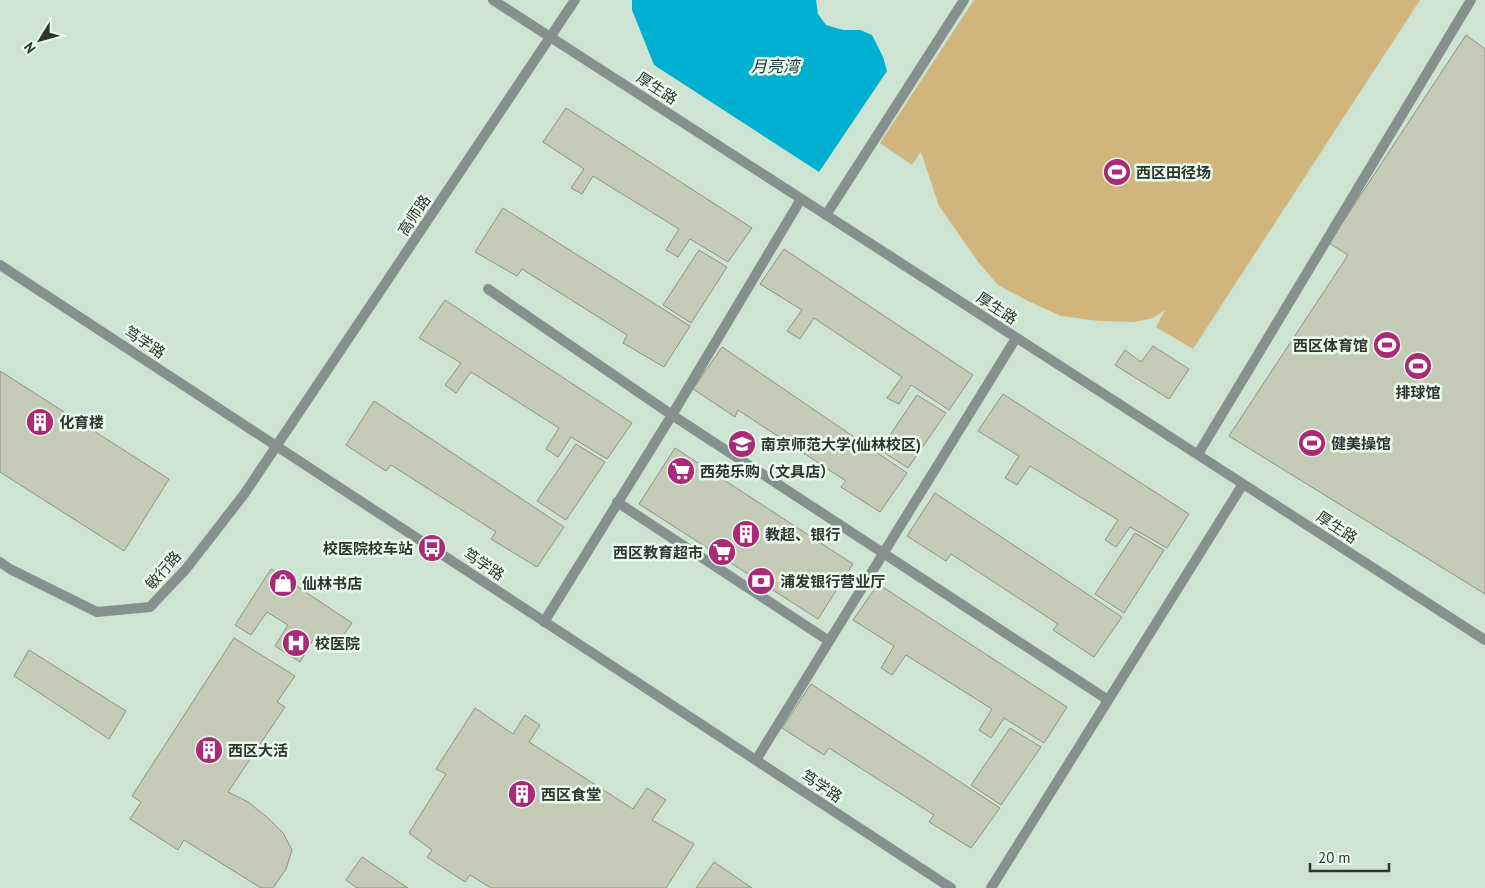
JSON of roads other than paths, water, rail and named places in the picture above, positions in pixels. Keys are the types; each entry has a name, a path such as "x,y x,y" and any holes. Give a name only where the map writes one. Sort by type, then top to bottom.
{"street":[{"name":"厚生路","path":"493,0 1485,640"},
{"name":"高师路","path":"277,447 575,0"},
{"path":"826,215 964,0"},
{"path":"1198,454 1471,0"},
{"path":"544,622 672,415 801,199"},
{"name":"笃学路","path":"0,265 951,888"},
{"path":"488,289 672,415 1108,700"},
{"path":"756,760 1016,338"},
{"name":"敏行路","path":"0,562 10,569 98,612 150,607 186,569 245,493 277,447"},
{"path":"991,888 1242,484"},
{"path":"617,502 830,641"}],"water":[{"name":"月亮湾","path":"632,0 816,0 818,14 826,25 843,30 860,30 872,35 883,57 887,71 819,172 654,65 632,10"}],"place":[{"name":"西区田径场","path":"1117,172"},
{"name":"西区体育馆","path":"1387,345"},
{"name":"排球馆","path":"1418,366"},
{"name":"化育楼","path":"40,422"},
{"name":"健美操馆","path":"1312,443"},
{"name":"南京师范大学(仙林校区)","path":"742,444"},
{"name":"西苑乐购（文具店）","path":"681,471"},
{"name":"教超、银行","path":"746,534"},
{"name":"校医院校车站","path":"432,548"},
{"name":"西区教育超市","path":"722,552"},
{"name":"浦发银行营业厅","path":"761,581"},
{"name":"仙林书店","path":"283,583"},
{"name":"校医院","path":"296,643"},
{"name":"西区大活","path":"209,750"},
{"name":"西区食堂","path":"522,794"}]}
